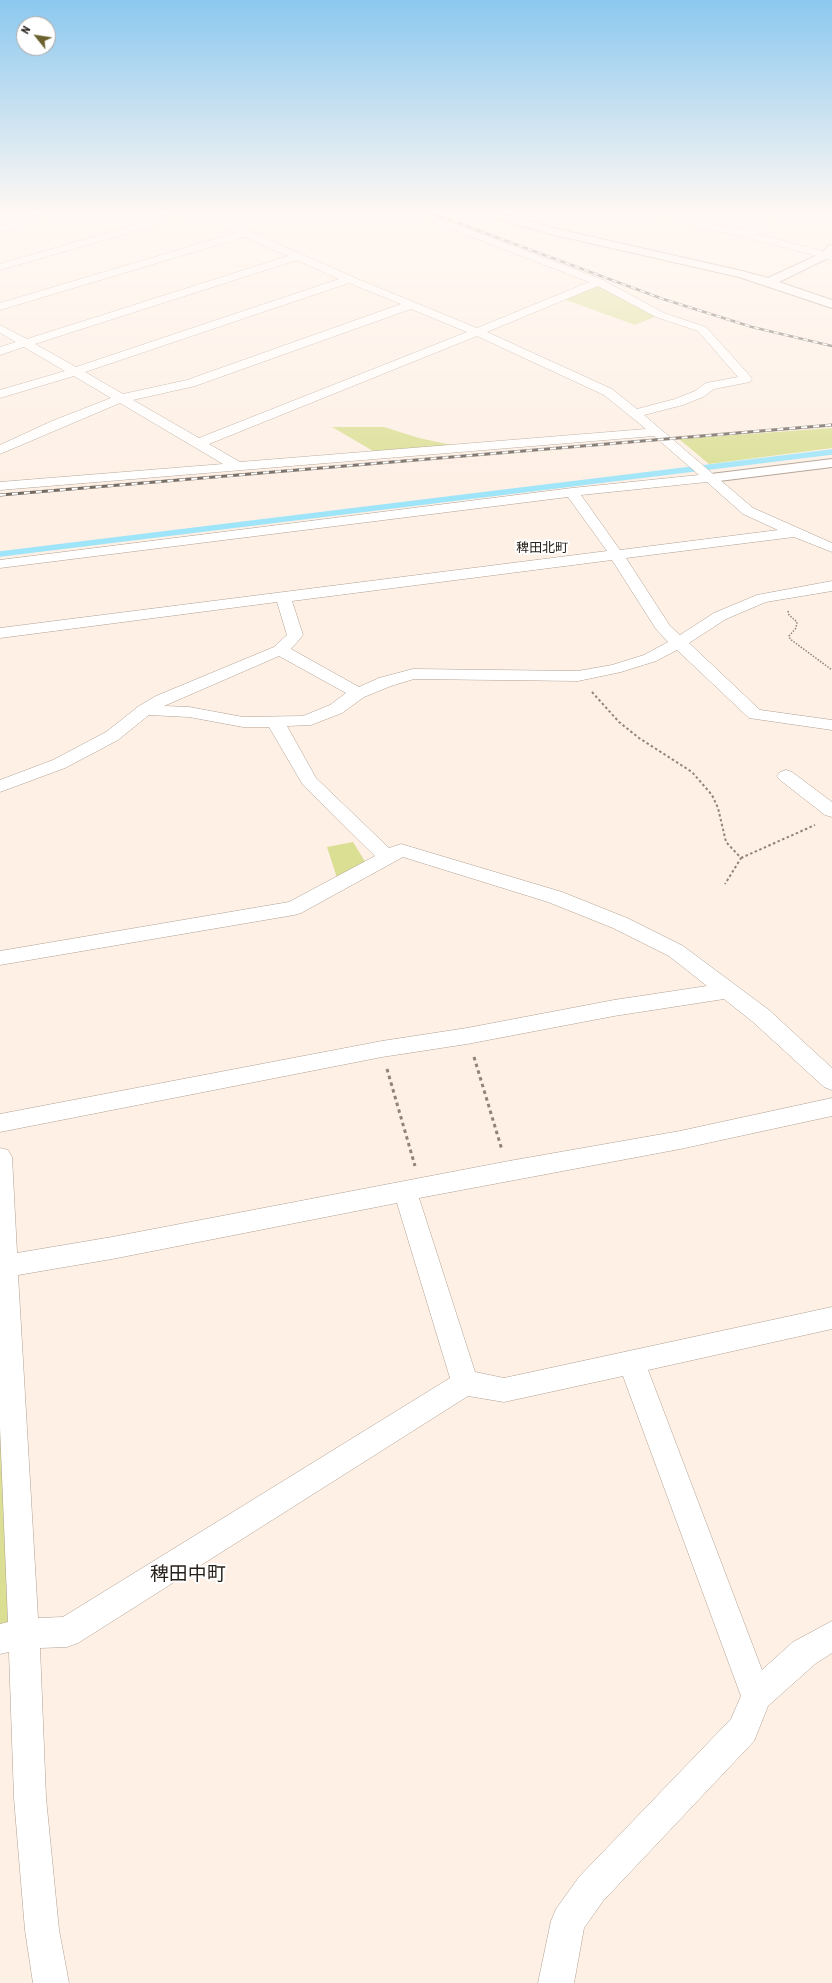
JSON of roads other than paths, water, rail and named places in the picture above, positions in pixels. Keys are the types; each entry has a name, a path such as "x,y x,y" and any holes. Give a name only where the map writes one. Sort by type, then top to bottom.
{"street":[{"path":"0,351 140,307"},
{"path":"0,394 74,372 268,307"},
{"path":"0,450 120,398 191,383 406,307"},
{"path":"414,307 477,332 608,392 694,463 748,511 832,548"},
{"path":"198,444 539,307"},
{"path":"635,413 679,402 699,394 710,386 746,379 702,329 660,316 643,307"},
{"path":"0,328 239,467"},
{"path":"0,486 656,432"},
{"path":"0,564 572,492 832,463"},
{"path":"572,492 616,554 664,629 680,642 755,714 832,725"},
{"path":"0,633 795,532"},
{"path":"145,710 189,712 243,722 276,723 305,721 336,709 358,693 385,682 414,674 578,676 615,669 650,658 680,642 720,616 762,598 832,586"},
{"path":"0,786 60,764 112,736 145,710 162,700 280,650 289,644 295,635 283,597"},
{"path":"280,650 358,693"},
{"path":"276,723 309,782 387,857"},
{"path":"786,776 832,811"},
{"path":"0,958 294,908 401,850 562,900 620,923 676,951 729,990 761,1016 832,1081"},
{"path":"0,1123 382,1049 467,1036 614,1008 729,990"},
{"path":"6,1266 112,1248 509,1171 680,1140 832,1107"},
{"path":"0,1157 6,1266 12,1637 30,1798 42,1930 51,1983"},
{"path":"405,1191 465,1383"},
{"path":"12,1637 67,1632 465,1383 504,1390 632,1364 832,1318"},
{"path":"632,1364 756,1696"},
{"path":"556,1983 568,1922 587,1894 743,1730 756,1696 804,1653 832,1636"}],"waterway":[{"path":"0,554 832,452"}],"railway":[{"path":"687,307 752,327 832,346"},
{"path":"0,495 832,425"}],"district":[{"name":"稗田北町","path":"542,549"},
{"name":"稗田中町","path":"188,1575"}]}
